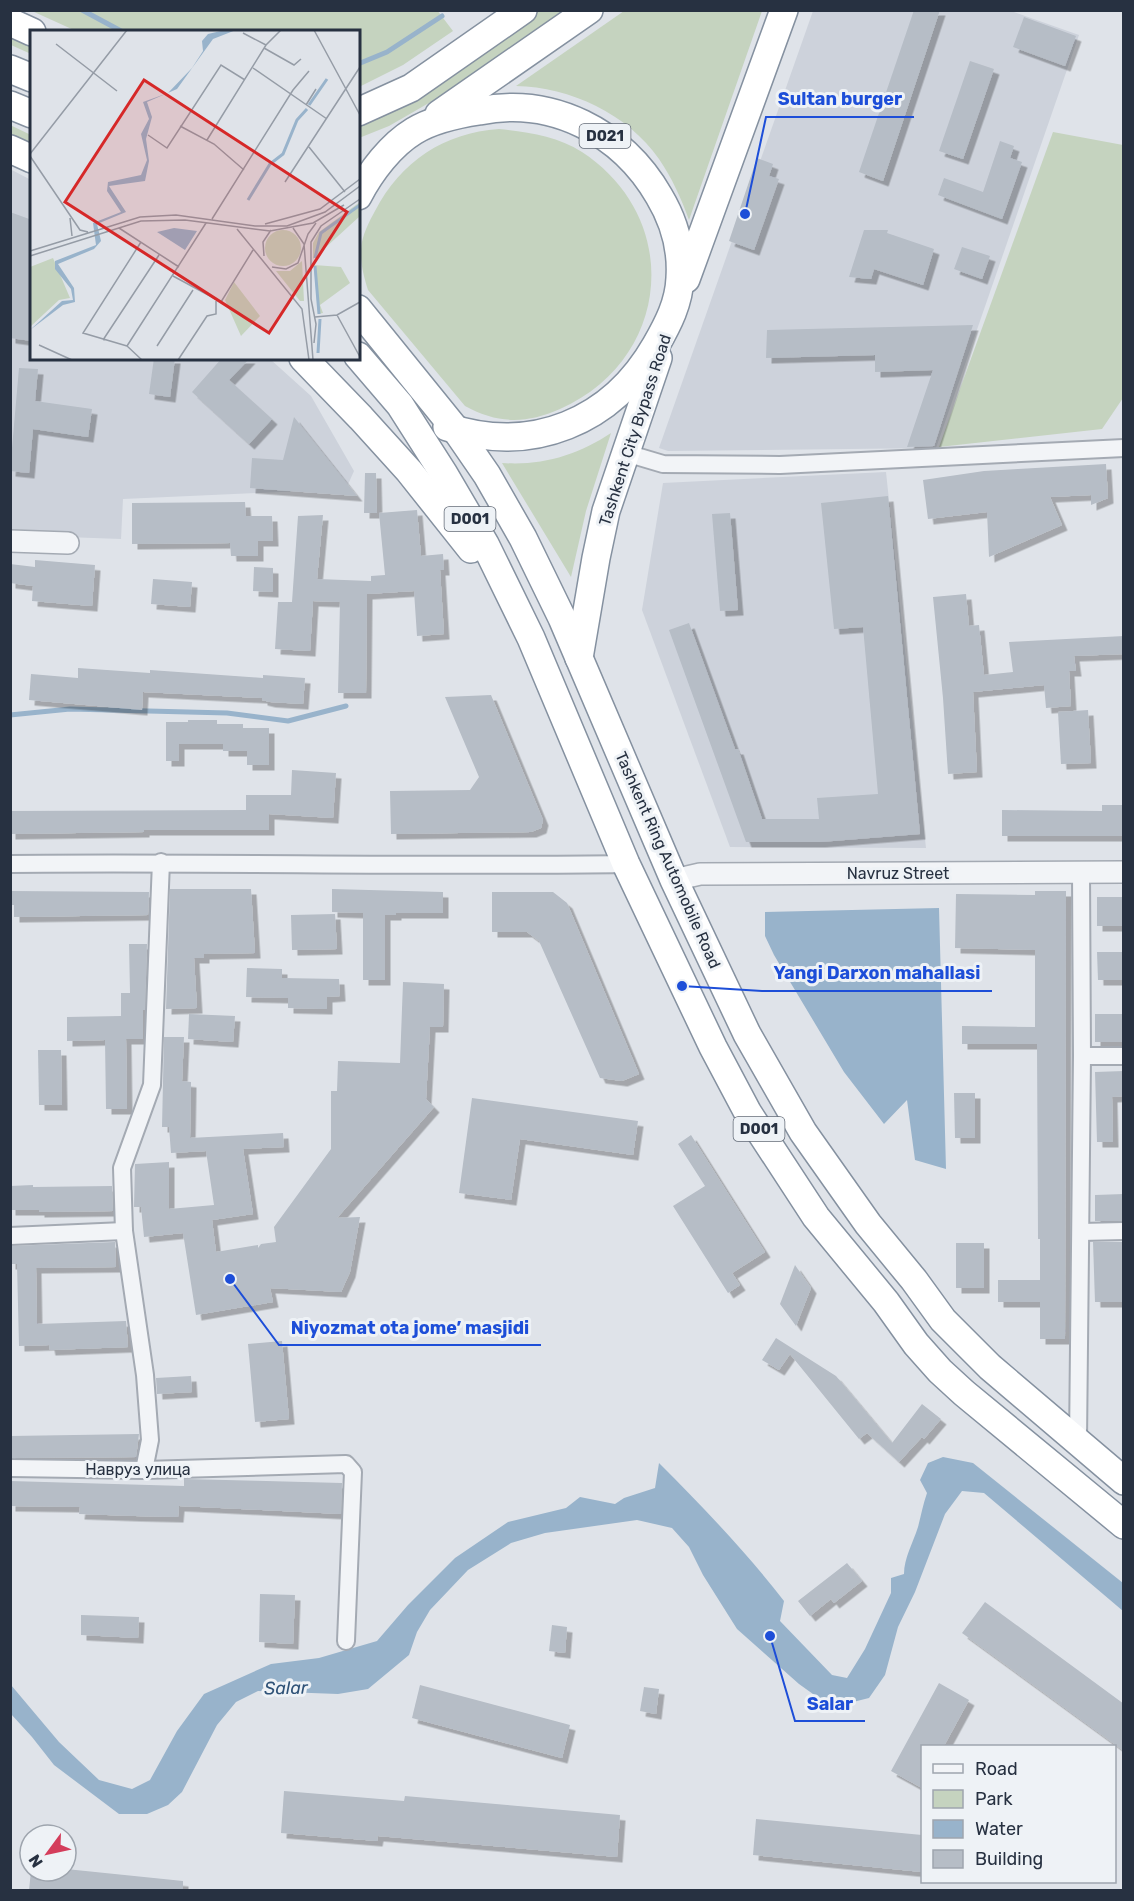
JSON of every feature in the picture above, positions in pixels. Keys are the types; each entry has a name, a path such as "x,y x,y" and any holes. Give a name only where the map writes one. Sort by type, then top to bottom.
{"highway":[{"path":"360,111 384,102 420,82 523,10"},
{"name":"Tashkent City Bypass Road","path":"360,155 384,147 414,130 589,10"},
{"name":"Tashkent City Bypass Road","path":"579,658 606,511 675,309 784,10"},
{"path":"10,22 30,31"},
{"path":"10,69 30,77"},
{"path":"10,105 30,113"},
{"name":"Tashkent City Bypass Road","path":"360,193 378,165 414,130 474,111 498,107 545,110 588,126 609,138 627,153 650,180 672,220 678,243 681,267 675,309 639,372 615,398 592,414 566,426 527,436 486,436 456,430 428,420 400,405"},
{"path":"10,149 30,158"},
{"name":"Tashkent Ring Automobile Road","path":"360,311 456,430 487,475 523,538 579,658 674,880 747,1035 803,1132 868,1224 943,1320 990,1367 1124,1481"},
{"name":"D001","path":"360,358 400,405 485,544 531,638 626,864 712,1047 771,1149 816,1216 886,1302 916,1344 940,1371 1124,1525"},
{"path":"305,360 369,427 464,538 531,638"},
{"path":"964,1393 990,1367"}],"street":[{"path":"626,453 663,464 780,465 1124,448"},
{"path":"10,541 68,543"},
{"path":"10,864 161,862 462,866 626,864"},
{"path":"144,1470 150,1440 145,1374 124,1231 122,1168 152,1085 161,862"},
{"path":"1078,1443 1082,1056 1081,872"},
{"name":"Navruz Street","path":"674,880 700,874 1124,872"},
{"path":"1082,1056 1124,1056"},
{"path":"10,1236 124,1231"},
{"path":"1081,1232 1124,1231"},
{"name":"Навруз улица","path":"10,1468 144,1470 346,1464 353,1472 346,1641"}],"shaded area":[{"path":"813,11 1011,11 1079,35 936,448 668,451 659,448"},
{"path":"10,169 30,179 30,360 271,360 311,396 354,471 346,489 123,499 121,539 11,535"},
{"path":"886,472 926,848 730,847 642,610 663,483"}],"green space":[{"path":"437,10 453,31 403,65 360,86 360,30 74,30 32,11"},
{"path":"538,11 563,11 441,96 389,126 360,138 360,123 432,84"},
{"path":"624,11 762,11 689,220 664,166 646,143 631,129 614,116 577,98 557,92 516,86"},
{"path":"10,34 30,43 30,54 11,45"},
{"path":"10,125 30,135 30,146 11,137"},
{"path":"499,129 531,133 563,142 582,152 615,180 637,214 649,250 651,287 643,324 625,358 597,387 548,414 512,420 489,416 465,406 368,290 361,259 363,239 373,215 386,193 411,164 426,153 460,136"},
{"path":"1053,132 1123,145 1123,398 1102,429 939,447"},
{"path":"611,433 586,511 571,577 502,463 545,461 573,453"}],"water":[{"path":"939,908 946,1169 915,1160 907,1100 884,1124 844,1072 765,936 765,912"},
{"name":"Salar","path":"943,1457 973,1463 1123,1583 1123,1611 984,1493 962,1491 945,1514 915,1592 898,1627 885,1675 869,1698 827,1704 799,1684 737,1629 703,1575 689,1547 672,1528 637,1520 545,1533 511,1543 468,1570 430,1610 417,1632 409,1655 368,1689 338,1694 258,1691 236,1702 217,1725 182,1792 168,1805 147,1814 119,1814 54,1765 11,1714 11,1685 59,1742 99,1780 132,1789 150,1780 177,1731 204,1694 271,1664 319,1658 377,1641 408,1605 455,1558 508,1522 566,1508 580,1497 615,1504 624,1498 655,1488 659,1463 724,1530 784,1601 780,1621 832,1675 847,1678 865,1649 891,1593 891,1578 904,1574 907,1556 927,1493 920,1480 928,1463"}],"building":[{"path":"914,10 940,10 883,181 859,172"},
{"path":"1024,17 1076,36 1065,66 1013,47"},
{"path":"970,61 994,69 963,159 939,151"},
{"path":"1000,141 1014,146 1010,158 1022,162 1002,219 938,195 944,178 983,192"},
{"path":"757,158 773,164 769,176 779,179 754,250 729,241"},
{"path":"10,212 30,219 30,341 10,338"},
{"path":"864,230 888,230 887,233 934,249 923,285 874,269 871,279 849,277"},
{"path":"962,247 990,256 982,279 954,269"},
{"path":"973,325 934,446 907,447 933,370 875,372 875,355 766,358 767,330"},
{"path":"154,360 175,360 170,397 149,394"},
{"path":"220,360 248,360 229,380 272,419 249,444 192,392"},
{"path":"19,368 38,369 35,401 92,409 88,437 33,429 29,473 10,471"},
{"path":"294,417 357,496 250,488 252,458 283,460"},
{"path":"1106,464 1108,498 1091,505 1091,495 1050,497 1062,525 989,557 987,512 928,519 923,480 984,471"},
{"path":"365,473 376,473 377,513 364,513"},
{"path":"888,496 920,834 820,842 746,842 669,630 689,623 735,749 738,749 762,819 819,819 817,798 878,794 863,627 834,629 821,503"},
{"path":"245,502 246,516 272,516 273,541 258,541 258,556 231,556 230,543 132,544 132,503"},
{"path":"417,510 421,556 443,554 444,570 440,570 444,634 417,636 414,591 367,594 366,693 338,693 340,602 313,601 310,651 275,649 278,602 292,602 298,516 323,515 317,579 371,581 371,576 385,575 379,513"},
{"path":"730,513 738,610 720,611 712,514"},
{"path":"35,560 95,565 92,606 32,601 33,586 10,583 10,564 35,567"},
{"path":"254,567 273,568 273,592 253,591"},
{"path":"153,579 192,582 190,607 151,604"},
{"path":"966,594 969,626 979,625 984,675 1013,672 1009,642 1124,636 1124,654 1074,656 1076,671 1069,671 1071,706 1046,708 1044,685 973,692 977,772 948,774 933,597"},
{"path":"78,668 150,673 150,670 263,678 263,675 305,678 303,704 270,702 262,698 143,692 142,710 29,700 31,674 78,678"},
{"path":"491,695 543,820 541,828 531,832 391,834 390,791 470,790 479,777 445,697"},
{"path":"1088,710 1091,763 1061,764 1058,712"},
{"path":"188,720 217,720 217,724 243,724 243,728 269,728 269,765 247,765 247,751 223,751 223,744 179,744 179,761 166,761 166,722 188,722"},
{"path":"292,770 336,773 333,818 269,814 269,830 144,830 144,832 10,834 10,811 246,810 246,795 291,795"},
{"path":"1102,805 1124,805 1124,836 1002,836 1002,810 1102,811"},
{"path":"170,889 251,889 255,953 204,954 204,958 194,958 197,1008 166,1009"},
{"path":"332,889 443,892 443,913 385,915 385,980 363,980 363,913 332,912"},
{"path":"10,891 149,892 148,915 14,917 14,905 10,905"},
{"path":"1035,891 1066,891 1065,1339 1040,1339 1040,1302 998,1302 998,1280 1040,1280 1037,1044 962,1044 962,1026 1035,1027 1035,950 955,948 956,894 1035,895"},
{"path":"492,892 553,892 567,903 639,1074 622,1081 600,1078 539,941 527,932 492,932"},
{"path":"1097,897 1124,897 1124,926 1097,926"},
{"path":"335,914 337,949 292,950 291,915"},
{"path":"129,944 147,944 143,1039 126,1039 127,1109 106,1109 105,1040 67,1041 67,1017 121,1016 121,993 130,993"},
{"path":"1097,952 1124,952 1124,980 1098,980"},
{"path":"247,968 282,969 282,978 339,979 340,996 327,997 327,1009 288,1008 288,998 246,997"},
{"path":"403,982 444,984 443,1027 430,1027 426,1099 434,1107 337,1218 360,1217 350,1272 341,1292 270,1288 273,1302 196,1315 183,1233 144,1237 141,1207 134,1207 135,1164 169,1162 169,1209 214,1205 206,1151 171,1153 169,1127 162,1127 164,1037 184,1037 182,1081 191,1082 190,1138 283,1133 284,1147 243,1149 253,1214 212,1220 216,1252 258,1245 258,1248 261,1244 276,1242 274,1227 331,1149 331,1091 337,1091 338,1061 400,1063"},
{"path":"189,1014 235,1016 233,1042 188,1039"},
{"path":"1095,1014 1124,1014 1124,1042 1095,1042"},
{"path":"38,1050 61,1050 62,1105 39,1105"},
{"path":"1124,1071 1124,1096 1112,1097 1113,1142 1097,1142 1095,1072"},
{"path":"954,1093 975,1093 975,1138 955,1138"},
{"path":"472,1098 638,1121 633,1155 520,1139 511,1200 459,1193"},
{"path":"691,1135 765,1252 732,1273 740,1285 728,1293 673,1206 705,1186 678,1144"},
{"path":"33,1185 33,1187 112,1186 113,1211 10,1210 10,1186"},
{"path":"1124,1194 1124,1221 1095,1221 1095,1195"},
{"path":"115,1242 116,1267 36,1268 37,1324 126,1321 128,1347 50,1350 49,1345 19,1346 17,1264 10,1264 10,1246"},
{"path":"1093,1242 1124,1242 1124,1302 1095,1302"},
{"path":"956,1243 984,1243 984,1288 956,1288"},
{"path":"795,1265 811,1288 796,1326 780,1304"},
{"path":"776,1338 836,1376 892,1443 922,1404 941,1419 924,1439 922,1437 899,1462 867,1433 859,1439 790,1354 779,1370 762,1360"},
{"path":"282,1341 289,1419 255,1422 248,1344"},
{"path":"191,1376 192,1392 157,1394 156,1378"},
{"path":"139,1434 136,1457 10,1458 10,1436"},
{"path":"184,1479 342,1483 341,1514 179,1506 178,1517 135,1516 79,1514 80,1507 10,1506 10,1481 184,1486"},
{"path":"847,1563 862,1581 834,1603 831,1599 810,1616 798,1601"},
{"path":"260,1594 295,1595 293,1644 259,1642"},
{"path":"985,1602 1124,1704 1124,1751 1116,1745 962,1633"},
{"path":"81,1615 139,1617 138,1638 81,1635"},
{"path":"552,1625 567,1627 565,1653 549,1651"},
{"path":"939,1683 969,1700 945,1745 921,1745 921,1787 891,1771"},
{"path":"420,1685 570,1725 562,1758 412,1718"},
{"path":"644,1687 659,1689 656,1714 640,1711"},
{"path":"284,1791 404,1801 405,1796 620,1815 617,1857 378,1836 377,1841 281,1833"},
{"path":"756,1819 921,1835 921,1872 753,1855"},
{"path":"78,1870 183,1881 183,1890 29,1890 30,1883 78,1883"}],"waterway":[{"path":"82,10 119,30"},
{"path":"360,63 387,52 442,16"},
{"path":"10,715 70,709 227,713 288,721 346,706"}],"place":[{"name":"Sultan burger","path":"745,214"},
{"name":"Yangi Darxon mahallasi","path":"682,986"},
{"name":"Niyozmat ota jome’ masjidi","path":"230,1279"},
{"name":"Salar","path":"770,1636"}]}
